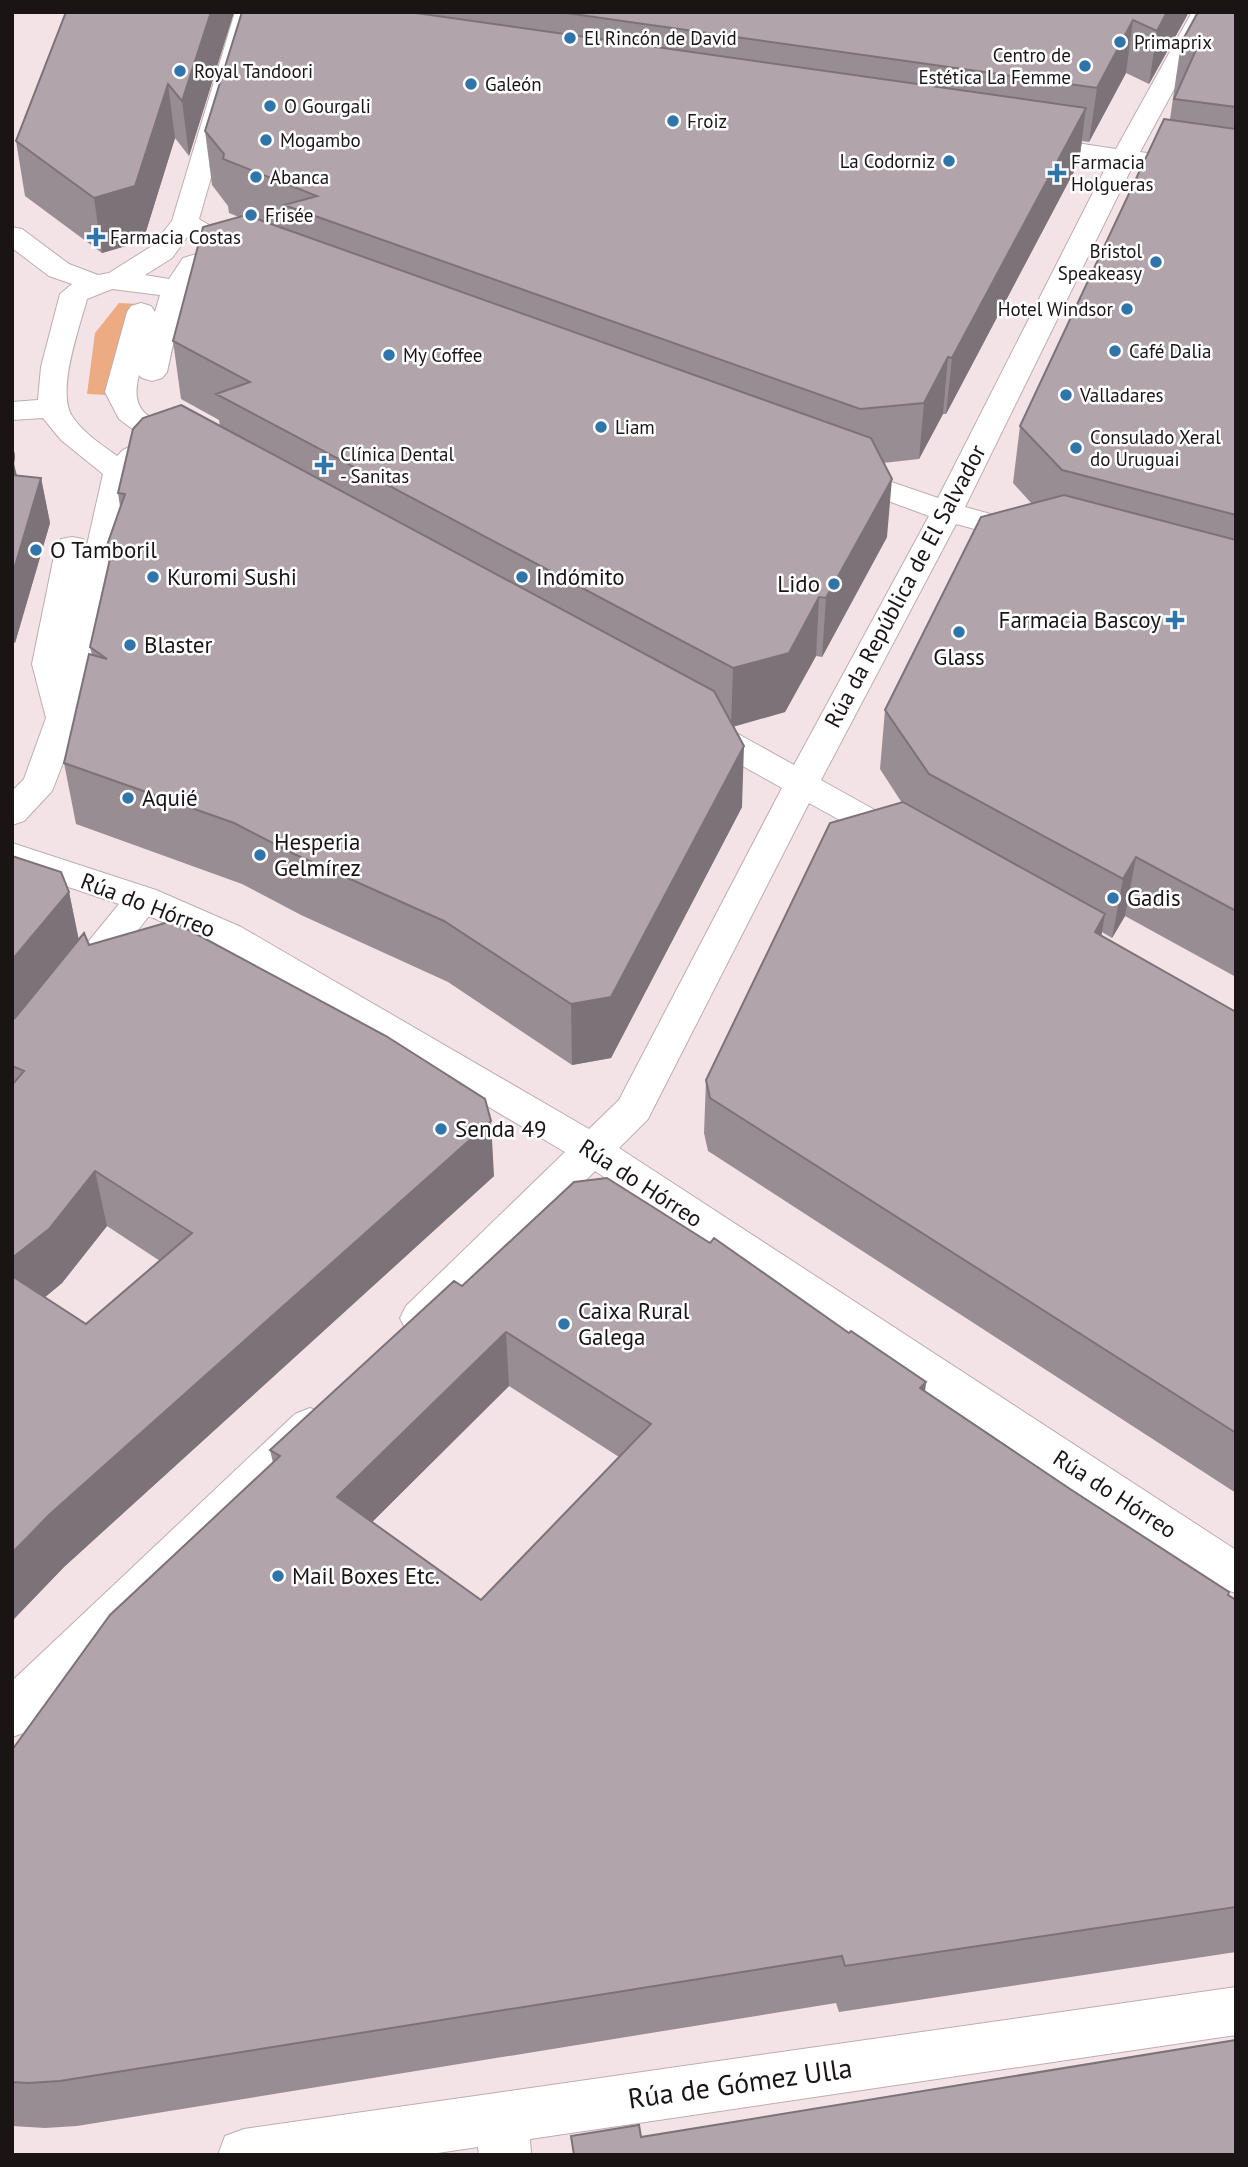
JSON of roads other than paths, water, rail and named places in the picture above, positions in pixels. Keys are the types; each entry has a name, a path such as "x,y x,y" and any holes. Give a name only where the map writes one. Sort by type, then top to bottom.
{"street":[{"name":"Rúa da República de El Salvador","path":"396,1343 634,1109 802,784 947,512 1124,157 1203,12"},
{"path":"119,472 65,428 52,408 55,366 74,294 162,252 185,222 253,25"},
{"path":"1008,140 1236,174"},
{"path":"185,222 233,252 272,267"},
{"path":"12,235 59,270 106,281 176,289"},
{"path":"173,439 148,409 145,396 176,289 193,264 233,252"},
{"path":"106,411 120,392 141,312"},
{"path":"55,366 67,380 70,404 75,411 106,411 136,421 206,457"},
{"path":"12,411 52,408"},
{"path":"12,813 40,783 62,722 119,472 134,456 173,439"},
{"path":"810,463 947,512 1050,540"},
{"path":"62,722 48,664 72,546"},
{"path":"675,714 937,860"},
{"name":"Rúa do Hórreo","path":"12,855 143,899 228,936 593,1150 1236,1574"},
{"path":"12,1062 143,899"},
{"path":"12,1716 19,1705 337,1400"},
{"name":"Rúa de Gómez Ulla","path":"244,2155 503,2136 1236,2011"}],"place":[{"name":"El Rincón de David","path":"570,38"},
{"name":"Primaprix","path":"1120,42"},
{"name":"Centro de Estética La Femme","path":"1085,66"},
{"name":"Royal Tandoori","path":"180,71"},
{"name":"Galeón","path":"471,84"},
{"name":"O Gourgali","path":"270,106"},
{"name":"Froiz","path":"673,121"},
{"name":"Mogambo","path":"266,140"},
{"name":"La Codorniz","path":"949,161"},
{"name":"Farmacia Holgueras","path":"1057,173"},
{"name":"Abanca","path":"256,177"},
{"name":"Frisée","path":"251,215"},
{"name":"Farmacia Costas","path":"96,237"},
{"name":"Bristol Speakeasy","path":"1156,262"},
{"name":"Hotel Windsor","path":"1127,309"},
{"name":"Café Dalia","path":"1115,351"},
{"name":"My Coffee","path":"389,355"},
{"name":"Valladares","path":"1066,395"},
{"name":"Liam","path":"601,427"},
{"name":"Consulado Xeral do Uruguai","path":"1076,448"},
{"name":"Clínica Dental - Sanitas","path":"324,465"},
{"name":"O Tamboril","path":"36,550"},
{"name":"Kuromi Sushi","path":"153,577"},
{"name":"Indómito","path":"522,577"},
{"name":"Lido","path":"834,584"},
{"name":"Farmacia Bascoy","path":"1175,620"},
{"name":"Glass","path":"959,632"},
{"name":"Blaster","path":"130,645"},
{"name":"Aquié","path":"128,798"},
{"name":"Hesperia Gelmírez","path":"260,855"},
{"name":"Gadis","path":"1113,898"},
{"name":"Senda 49","path":"441,1129"},
{"name":"Caixa Rural Galega","path":"564,1324"},
{"name":"Mail Boxes Etc.","path":"278,1576"}]}
